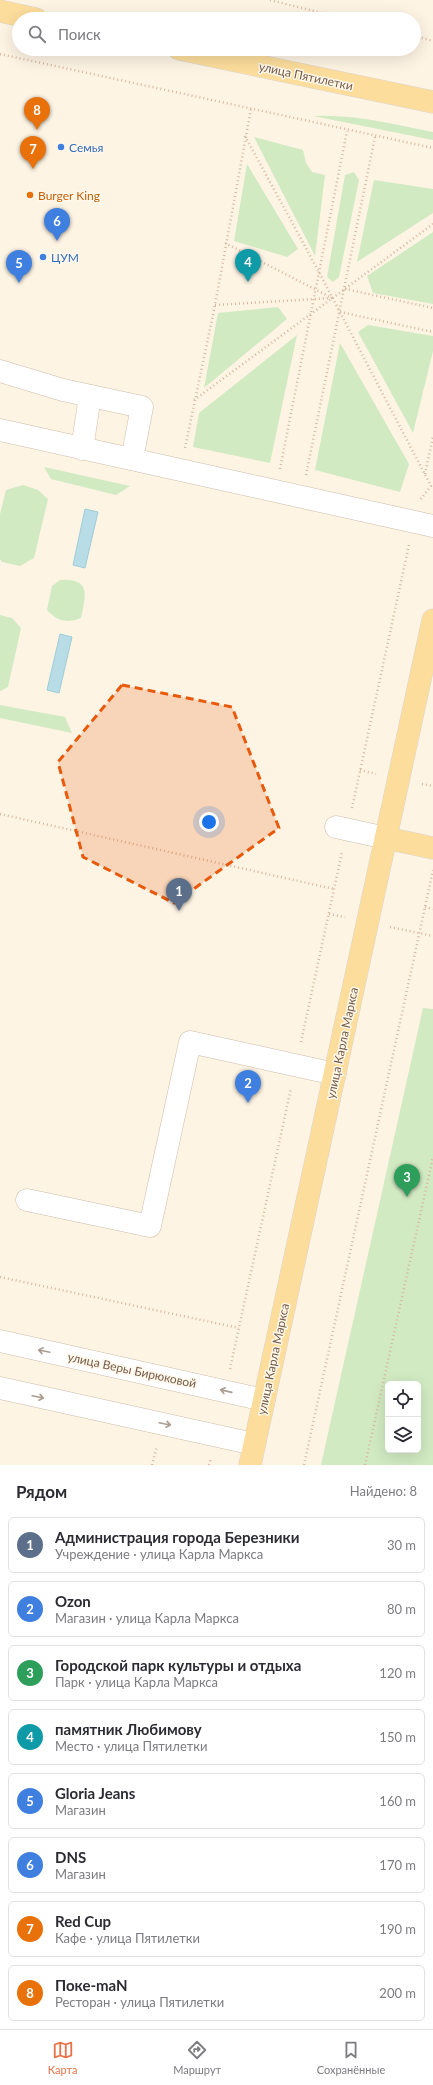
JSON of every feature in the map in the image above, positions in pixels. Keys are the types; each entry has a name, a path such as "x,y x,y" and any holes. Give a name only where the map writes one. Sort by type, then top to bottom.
{"main road":[{"path":"0,12 12,14"},
{"name":"улица Пятилетки","path":"213,56 433,102"},
{"name":"улица Карла Маркса","path":"250,1465 433,620"},
{"path":"386,838 433,848"}],"street":[{"path":"0,371 90,396 142,407 132,460"},
{"path":"82,449 90,396"},
{"path":"0,430 423,524"},
{"path":"342,828 386,838"},
{"path":"27,1200 150,1226 190,1042 335,1074"},
{"name":"улица Веры Бирюковой","path":"0,1341 264,1400"},
{"path":"0,1388 254,1444"}],"path":[{"path":"270,0 318,12"},
{"path":"421,38 433,41"},
{"path":"0,54 347,131 433,148"},
{"path":"184,451 215,305 225,243 251,109"},
{"path":"286,473 279,471 317,290 347,131"},
{"path":"225,1391 334,889 342,828 423,524 418,503 431,486 340,311 245,136"},
{"path":"306,477 375,136"},
{"path":"194,400 433,224"},
{"path":"225,243 332,298"},
{"path":"344,289 433,308"},
{"path":"215,305 332,298"},
{"path":"340,311 433,332"},
{"path":"425,474 433,437"},
{"path":"299,476 313,479"},
{"path":"0,814 334,889"},
{"path":"304,1465 433,869"},
{"path":"425,907 433,909"},
{"path":"365,1465 433,1158"},
{"path":"0,1277 238,1328"},
{"path":"209,1465 215,1436"},
{"path":"152,1465 158,1442"}],"highlighted area":[{"path":"122,685 232,707 279,828 174,903 83,857 58,762"}],"green space":[{"path":"313,116 374,120 433,132 433,140"},
{"path":"254,137 303,150 306,163 312,172 325,175 315,256"},
{"path":"247,164 298,249 287,257 234,241"},
{"path":"354,172 359,180 339,277 333,282 327,277 345,175"},
{"path":"374,180 433,189 433,213 357,262"},
{"path":"433,232 433,304 373,293 367,276"},
{"path":"278,307 287,319 204,388 218,313"},
{"path":"368,325 433,336 433,351 413,433 358,332"},
{"path":"297,335 270,463 193,447 199,413"},
{"path":"340,343 409,464 400,492 315,470"},
{"path":"44,467 130,486 116,495 51,479"},
{"path":"23,485 38,490 48,499 34,558 20,566 2,562 0,559 0,514 6,490"},
{"path":"60,580 70,580 82,585 85,595 81,618 71,621 62,620 55,617 47,610 52,586"},
{"path":"0,615 12,618 21,628 8,687 0,691"},
{"path":"0,705 65,717 72,733 0,718"},
{"path":"423,1008 433,1009 433,1465 321,1465"}],"water":[{"path":"85,509 98,512 85,568 73,565"},
{"path":"60,634 72,637 59,693 47,690"}],"place":[{"name":"Поке-maN","path":"37,130"},
{"name":"Семья","path":"61,147"},
{"name":"Red Cup","path":"33,169"},
{"name":"Burger King","path":"30,195"},
{"name":"DNS","path":"57,241"},
{"name":"ЦУМ","path":"43,257"},
{"name":"памятник Любимову","path":"248,282"},
{"name":"Gloria Jeans","path":"19,283"},
{"name":"Администрация города Березники","path":"179,911"},
{"name":"Ozon","path":"248,1103"},
{"name":"Городской парк культуры и отдыха","path":"407,1197"}]}
